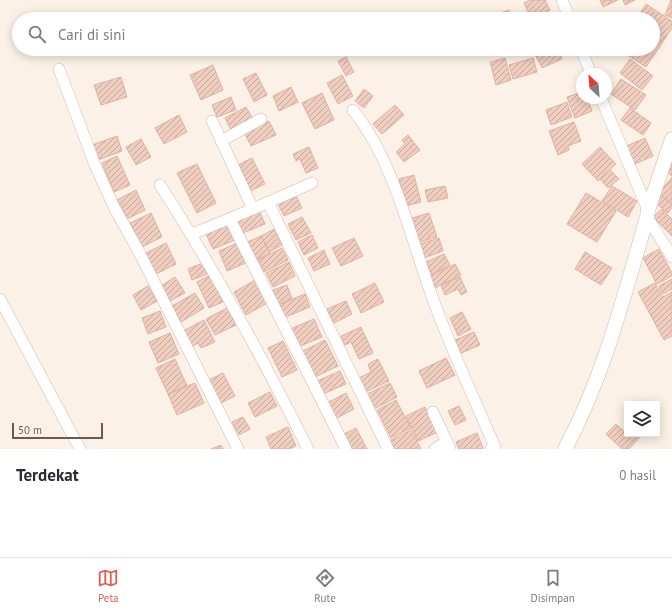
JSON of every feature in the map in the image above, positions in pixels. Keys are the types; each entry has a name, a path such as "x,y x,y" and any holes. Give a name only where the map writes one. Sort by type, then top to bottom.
{"street":[{"path":"562,0 567,12"},
{"path":"584,56 589,68"},
{"path":"59,69 95,165 111,200 238,449"},
{"path":"603,104 648,214 672,257"},
{"path":"353,110 365,126 382,157 394,185 434,303 494,448"},
{"path":"221,141 261,119"},
{"path":"212,121 253,209"},
{"path":"565,449 579,423 601,369 672,139"},
{"path":"192,234 312,183"},
{"path":"160,185 192,234 282,397 308,449"},
{"path":"268,202 388,449"},
{"path":"230,219 346,449"},
{"path":"0,299 80,449"},
{"path":"433,412 448,445 435,449"}],"building":[{"path":"530,0 545,0 550,10 546,12 528,12 524,3"},
{"path":"600,0 618,0 603,7"},
{"path":"623,0 635,0 625,5"},
{"path":"672,0 672,18 665,15"},
{"path":"646,4 658,12 641,12"},
{"path":"660,13 672,21 672,28 660,46"},
{"path":"536,56 561,56 562,59 542,68"},
{"path":"629,56 653,56 646,67"},
{"path":"346,57 354,72 346,76 338,61"},
{"path":"505,58 511,80 496,85 490,62"},
{"path":"533,58 537,72 513,79 509,65"},
{"path":"630,59 653,76 642,90 620,73"},
{"path":"213,65 223,90 201,100 190,75"},
{"path":"256,73 267,95 254,102 243,79"},
{"path":"342,75 353,96 338,104 327,83"},
{"path":"121,77 127,97 101,105 94,85"},
{"path":"621,79 646,95 635,110 612,95"},
{"path":"291,87 298,102 279,111 273,96"},
{"path":"364,89 373,96 364,108 355,101"},
{"path":"322,93 334,120 315,129 302,103"},
{"path":"576,94 576,104 589,104 592,111 575,118 567,97"},
{"path":"231,97 236,110 217,117 212,105"},
{"path":"567,102 572,117 551,125 546,110"},
{"path":"395,105 404,115 382,134 373,124"},
{"path":"246,107 253,119 231,130 225,118"},
{"path":"630,108 651,123 643,135 621,120"},
{"path":"179,115 187,132 164,144 155,128"},
{"path":"269,121 276,135 251,146 244,132"},
{"path":"574,122 581,141 568,146 569,150 558,155 549,131"},
{"path":"408,135 420,150 404,162 396,152 405,144 402,140"},
{"path":"117,136 122,151 98,160 92,145"},
{"path":"645,138 653,156 630,166 622,148"},
{"path":"141,139 151,157 136,165 126,147"},
{"path":"309,147 318,168 306,173 300,159 296,161 293,154"},
{"path":"600,147 616,164 598,181 582,164"},
{"path":"117,156 130,185 114,192 102,163"},
{"path":"252,158 265,184 248,192 236,166"},
{"path":"672,161 672,176 665,171"},
{"path":"197,164 216,203 197,213 177,173"},
{"path":"610,170 619,179 608,188 600,179"},
{"path":"414,175 421,202 406,206 399,179"},
{"path":"672,177 672,204 659,193"},
{"path":"445,186 448,198 428,202 425,190"},
{"path":"612,186 637,201 628,217 602,201"},
{"path":"136,190 145,210 127,219 117,200"},
{"path":"586,193 616,211 597,242 567,224"},
{"path":"296,196 302,208 284,216 278,204"},
{"path":"661,196 672,205 668,213 656,203"},
{"path":"662,209 672,219 672,236 653,217"},
{"path":"259,210 265,224 243,233 237,220"},
{"path":"151,213 162,237 142,247 130,223"},
{"path":"429,213 437,237 420,242 412,218"},
{"path":"302,217 311,233 296,240 288,224"},
{"path":"229,225 235,240 213,249 206,234"},
{"path":"274,229 282,245 269,252 261,236"},
{"path":"312,235 318,248 304,255 298,242"},
{"path":"261,236 270,253 254,261 245,243"},
{"path":"354,238 363,256 341,266 332,248"},
{"path":"439,238 443,251 424,258 420,244"},
{"path":"166,243 176,264 154,275 144,254"},
{"path":"237,243 246,263 227,271 219,251"},
{"path":"282,248 288,260 264,272 258,260"},
{"path":"659,249 672,273 672,276 657,284 643,258"},
{"path":"324,250 330,264 314,271 308,258"},
{"path":"585,252 612,268 601,285 575,269"},
{"path":"444,254 450,265 432,274 426,262"},
{"path":"289,262 295,276 273,287 266,273"},
{"path":"203,263 207,274 192,280 188,269"},
{"path":"455,264 461,275 435,288 429,276"},
{"path":"210,275 223,302 209,308 197,282"},
{"path":"175,277 185,293 170,301 161,286"},
{"path":"460,277 467,292 461,295 458,289 445,295 441,285"},
{"path":"257,279 269,302 246,315 234,292"},
{"path":"672,279 672,289 663,294 659,286"},
{"path":"375,283 384,302 361,313 352,294"},
{"path":"655,283 663,297 672,292 672,336 664,340 638,292"},
{"path":"287,285 292,299 278,305 273,290"},
{"path":"148,286 157,301 141,310 133,295"},
{"path":"195,293 204,308 181,322 172,306"},
{"path":"305,294 310,307 283,318 278,305"},
{"path":"346,301 352,314 334,323 327,309"},
{"path":"229,307 238,324 215,335 206,319"},
{"path":"160,311 166,327 148,334 142,318"},
{"path":"462,312 471,329 458,336 450,318"},
{"path":"314,319 322,337 298,347 290,329"},
{"path":"204,320 215,342 201,348 198,343 191,347 183,331"},
{"path":"361,327 373,353 359,359 351,342 345,345 341,336"},
{"path":"474,332 480,345 459,354 453,341"},
{"path":"170,333 179,354 158,363 149,342"},
{"path":"325,340 338,366 313,378 301,352"},
{"path":"283,341 297,370 282,377 268,348"},
{"path":"446,358 455,375 427,388 419,371"},
{"path":"175,359 187,386 168,394 156,368"},
{"path":"378,359 389,381 363,393 357,379 371,372 368,364"},
{"path":"340,371 346,384 323,394 317,381"},
{"path":"223,373 235,396 221,403 209,380"},
{"path":"195,383 204,403 177,415 168,394"},
{"path":"390,383 397,397 372,410 365,395"},
{"path":"270,392 277,406 255,417 248,403"},
{"path":"346,393 354,409 335,419 327,403"},
{"path":"396,400 411,428 391,438 377,410"},
{"path":"459,406 466,420 455,425 448,411"},
{"path":"425,407 438,432 418,441 406,416"},
{"path":"243,417 250,429 239,435 232,422"},
{"path":"616,424 624,431 624,437 640,437 629,449 622,449 606,434"},
{"path":"288,427 296,446 289,449 271,449 266,437"},
{"path":"356,428 367,449 349,449 342,435"},
{"path":"411,430 421,449 393,449 389,441"},
{"path":"477,433 483,448 459,449 456,442"},
{"path":"221,445 223,449 211,449"}]}
